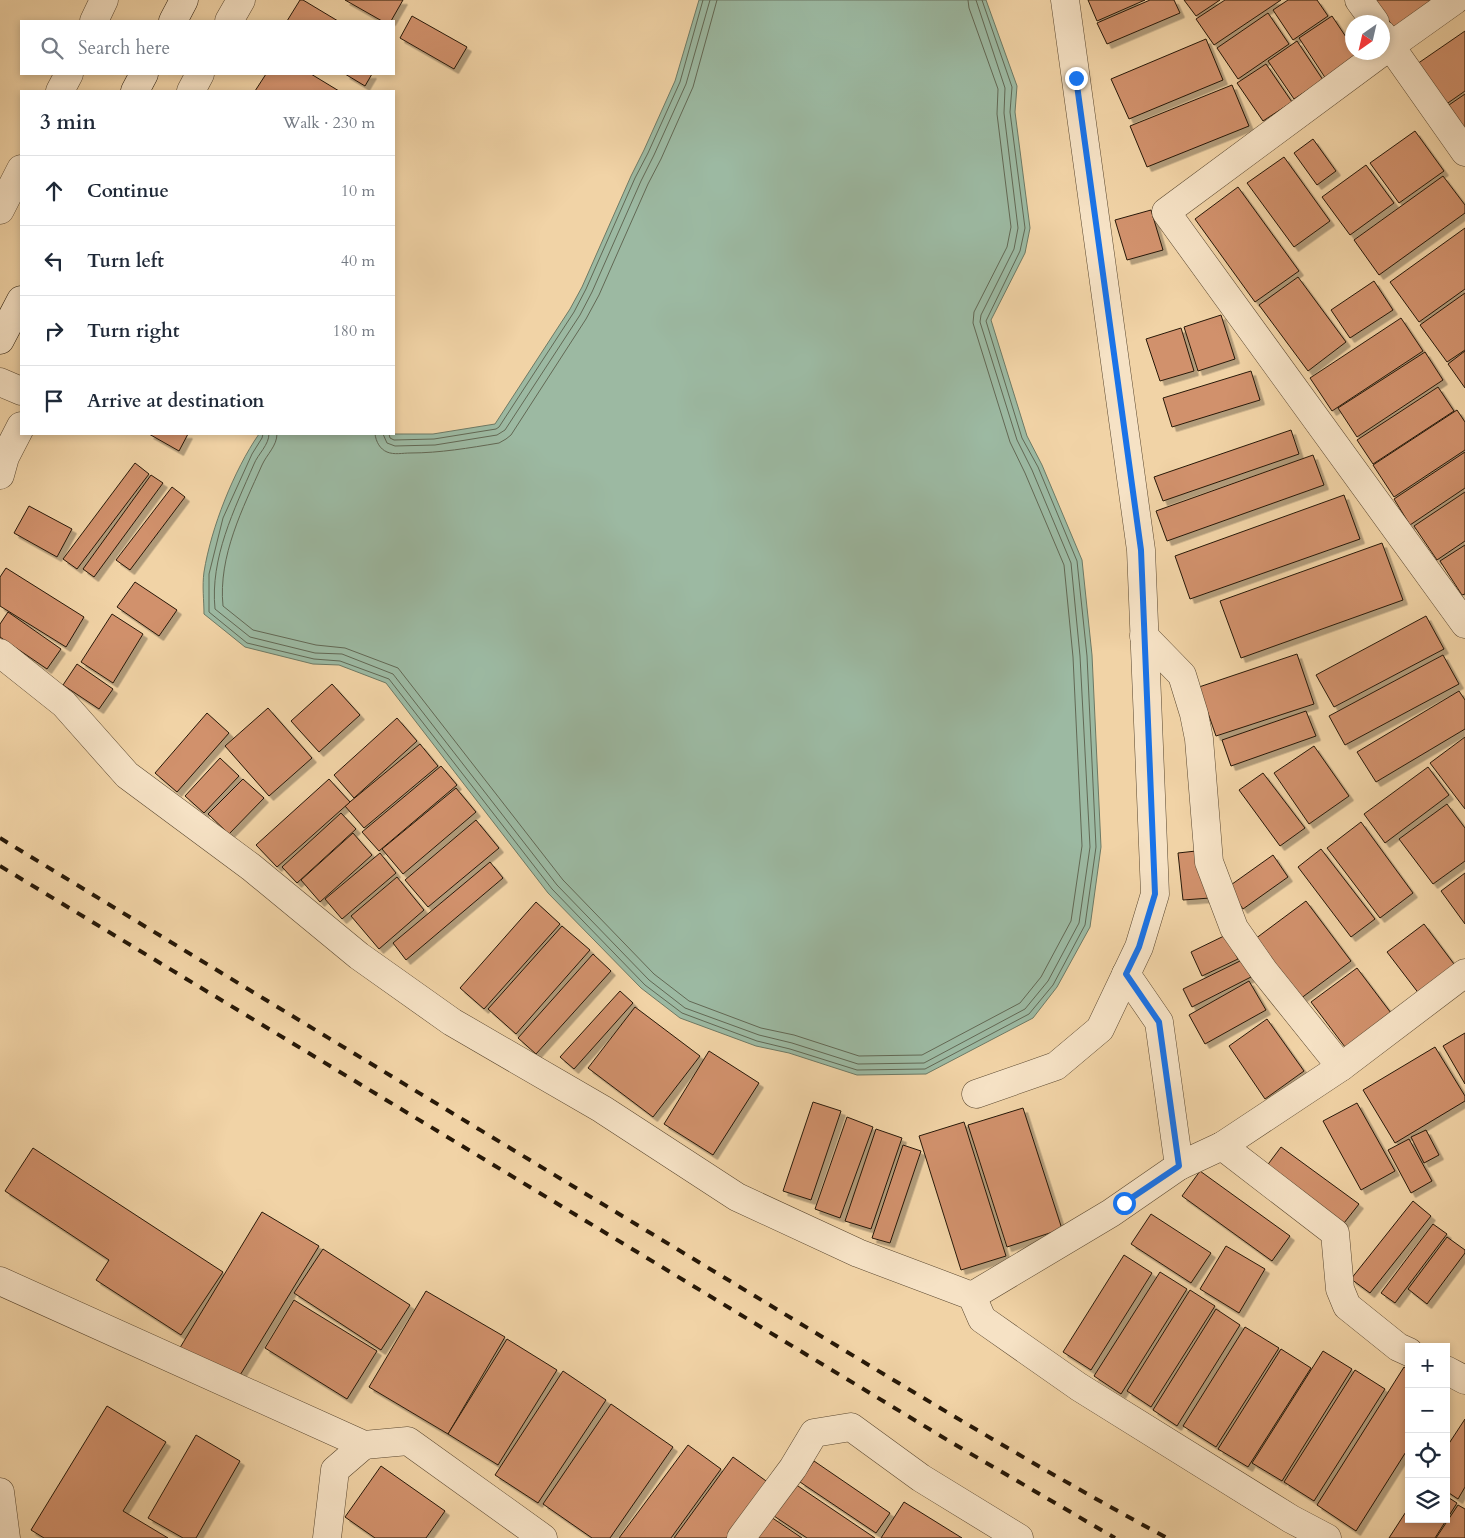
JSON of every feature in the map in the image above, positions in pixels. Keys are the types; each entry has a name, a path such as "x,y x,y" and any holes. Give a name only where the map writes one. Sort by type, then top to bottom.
{"street":[{"path":"94,20 104,0"},
{"path":"174,20 184,0"},
{"path":"230,20 241,0"},
{"path":"976,1094 1056,1066 1100,1029 1139,947 1155,894 1141,550 1065,0"},
{"path":"1359,0 1369,15"},
{"path":"1390,42 1455,0"},
{"path":"1390,54 1465,152"},
{"path":"1366,60 1166,212 1465,624"},
{"path":"61,90 68,75"},
{"path":"136,90 143,75"},
{"path":"192,90 199,75"},
{"path":"0,210 20,171"},
{"path":"0,340 20,302"},
{"path":"0,382 20,391"},
{"path":"0,475 4,457 20,428"},
{"path":"1144,636 1182,675 1192,706 1199,739 1209,862 1234,928 1264,970 1341,1067"},
{"path":"0,653 64,704 127,775 251,867 359,956 452,1022 602,1109 737,1197 858,1253 972,1296 982,1319 1079,1387 1291,1519 1327,1538"},
{"path":"972,1296 1111,1213 1179,1166 1222,1146 1341,1067 1465,973"},
{"path":"1126,974 1159,1022 1179,1166"},
{"path":"1222,1146 1335,1233 1340,1289 1347,1306 1398,1347 1405,1350"},
{"path":"0,1281 364,1445 408,1441 543,1538"},
{"path":"1450,1372 1465,1380"},
{"path":"741,1538 793,1468 814,1433 851,1427 921,1478 1009,1536"},
{"path":"327,1538 335,1470 364,1445"},
{"path":"0,1492 6,1538"}],"water":[{"path":"699,0 986,0 1017,86 1015,112 1030,228 1025,253 991,320 1027,436 1042,465 1082,560 1092,655 1101,847 1090,927 1057,987 1033,1018 926,1074 857,1075 789,1053 756,1046 680,1018 641,988 548,893 386,683 339,665 313,664 245,647 204,614 203,577 212,537 232,482 258,435 433,434 495,424 570,309 582,287 675,81"}],"building":[{"path":"300,0 303,0 336,20 288,20"},
{"path":"345,0 403,0 392,20 380,20"},
{"path":"1088,0 1145,0 1097,21"},
{"path":"1150,0 1174,0 1180,13 1107,44 1097,23"},
{"path":"1184,0 1220,0 1196,16"},
{"path":"1225,0 1281,0 1214,45 1196,19"},
{"path":"1288,0 1317,0 1328,16 1293,40 1273,10"},
{"path":"1373,0 1436,0 1396,30 1390,22 1390,15 1384,15"},
{"path":"1268,13 1289,44 1238,79 1217,48"},
{"path":"412,16 467,47 454,69 400,38"},
{"path":"1332,16 1345,36 1345,60 1355,60 1326,79 1299,38"},
{"path":"1465,31 1465,91 1445,105 1417,64"},
{"path":"1206,39 1223,80 1129,119 1111,79"},
{"path":"1297,41 1323,80 1294,99 1268,61"},
{"path":"1266,64 1292,102 1263,121 1237,83"},
{"path":"265,75 313,75 337,90 256,90"},
{"path":"347,75 371,75 365,86"},
{"path":"1232,85 1249,126 1147,167 1130,126"},
{"path":"1465,94 1465,135 1446,107"},
{"path":"1415,131 1444,171 1399,203 1370,163"},
{"path":"1313,139 1336,171 1317,185 1294,153"},
{"path":"1284,157 1330,221 1294,247 1247,183"},
{"path":"1366,165 1394,203 1350,235 1322,197"},
{"path":"1443,176 1465,205 1465,213 1379,275 1354,240"},
{"path":"1238,187 1299,271 1255,302 1195,219"},
{"path":"1151,210 1163,250 1127,260 1115,220"},
{"path":"1465,228 1465,289 1419,322 1390,282"},
{"path":"1298,277 1346,342 1308,371 1259,305"},
{"path":"1374,281 1393,310 1350,338 1331,310"},
{"path":"1465,293 1465,350 1447,362 1420,325"},
{"path":"1221,315 1235,359 1198,371 1184,327"},
{"path":"1401,318 1423,351 1332,411 1310,378"},
{"path":"1181,328 1194,371 1160,381 1146,339"},
{"path":"1465,351 1465,388 1448,364"},
{"path":"1425,352 1443,380 1357,437 1338,408"},
{"path":"1251,371 1260,400 1172,427 1163,398"},
{"path":"1438,387 1454,411 1373,464 1357,440"},
{"path":"1457,410 1465,422 1465,450 1394,497 1373,465"},
{"path":"1291,430 1299,454 1163,501 1154,477"},
{"path":"151,435 187,435 179,451"},
{"path":"1465,452 1465,488 1410,525 1394,499"},
{"path":"1313,455 1324,485 1167,541 1156,511"},
{"path":"135,463 149,474 77,569 63,559"},
{"path":"151,475 163,483 94,577 83,569"},
{"path":"172,487 185,497 130,570 116,560"},
{"path":"1465,492 1465,541 1437,560 1414,526"},
{"path":"1344,495 1360,539 1190,599 1175,556"},
{"path":"29,506 72,529 57,557 14,533"},
{"path":"1382,543 1403,600 1241,658 1220,601"},
{"path":"1465,545 1465,594 1462,595 1440,561"},
{"path":"6,568 84,617 66,647 0,606 0,577"},
{"path":"135,582 177,610 159,636 117,607"},
{"path":"8,612 61,649 47,669 0,637 0,624"},
{"path":"112,614 143,634 113,683 81,662"},
{"path":"1426,616 1444,649 1334,707 1316,675"},
{"path":"1297,654 1314,704 1216,736 1199,687"},
{"path":"1443,655 1459,684 1345,745 1329,716"},
{"path":"77,664 113,689 99,709 63,685"},
{"path":"332,684 360,715 319,752 291,721"},
{"path":"1459,691 1465,700 1465,729 1376,782 1357,752"},
{"path":"268,708 312,758 269,796 225,746"},
{"path":"1306,711 1316,736 1231,766 1222,740"},
{"path":"207,713 229,733 177,792 155,773"},
{"path":"397,718 417,741 354,798 334,775"},
{"path":"1465,737 1465,809 1430,763"},
{"path":"420,744 438,766 364,828 345,806"},
{"path":"1314,746 1349,796 1309,824 1274,773"},
{"path":"220,758 239,776 204,813 185,796"},
{"path":"441,766 457,785 379,851 362,832"},
{"path":"1428,767 1449,795 1385,843 1364,814"},
{"path":"1263,773 1305,828 1280,846 1239,790"},
{"path":"243,779 264,798 229,834 208,814"},
{"path":"329,779 350,802 277,867 256,845"},
{"path":"456,788 476,812 403,874 382,849"},
{"path":"1447,804 1465,828 1465,861 1433,884 1399,839"},
{"path":"341,813 356,829 297,883 282,867"},
{"path":"476,820 499,848 428,907 405,880"},
{"path":"1361,822 1413,893 1380,918 1327,848"},
{"path":"353,833 372,855 320,902 301,880"},
{"path":"1321,849 1375,919 1351,937 1298,867"},
{"path":"1205,850 1210,898 1183,900 1178,853"},
{"path":"380,853 396,873 342,919 325,899"},
{"path":"1273,855 1288,877 1243,909 1228,887"},
{"path":"490,862 503,878 406,960 393,943"},
{"path":"1465,873 1465,924 1441,891"},
{"path":"397,877 424,910 379,949 351,916"},
{"path":"1306,901 1351,961 1300,999 1255,939"},
{"path":"536,902 560,924 484,1009 460,988"},
{"path":"1424,924 1460,972 1423,999 1387,952"},
{"path":"562,926 590,950 516,1034 488,1009"},
{"path":"1226,935 1238,959 1202,976 1191,952"},
{"path":"593,954 611,971 536,1054 518,1038"},
{"path":"1242,960 1251,977 1192,1007 1183,989"},
{"path":"1357,968 1391,1013 1345,1047 1311,1002"},
{"path":"1249,981 1266,1010 1205,1044 1189,1015"},
{"path":"620,991 633,1003 574,1069 560,1057"},
{"path":"635,1007 700,1056 653,1117 588,1068"},
{"path":"1267,1019 1304,1071 1265,1099 1229,1046"},
{"path":"1465,1033 1465,1084 1443,1046"},
{"path":"1435,1047 1465,1096 1465,1101 1395,1143 1363,1090"},
{"path":"709,1051 759,1083 713,1155 664,1124"},
{"path":"813,1102 841,1111 811,1200 783,1191"},
{"path":"1357,1103 1395,1171 1361,1190 1323,1121"},
{"path":"1023,1108 1062,1229 1007,1247 968,1125"},
{"path":"847,1117 873,1127 840,1218 815,1209"},
{"path":"964,1122 1006,1256 961,1270 919,1136"},
{"path":"876,1129 902,1138 871,1229 845,1221"},
{"path":"1426,1130 1439,1155 1424,1163 1411,1137"},
{"path":"1409,1139 1432,1181 1411,1193 1388,1150"},
{"path":"903,1145 921,1151 890,1243 872,1238"},
{"path":"1281,1147 1359,1204 1344,1223 1266,1167"},
{"path":"33,1148 223,1272 181,1335 96,1280 109,1260 5,1191"},
{"path":"1200,1171 1290,1236 1272,1261 1182,1196"},
{"path":"1413,1201 1431,1216 1370,1293 1351,1279"},
{"path":"262,1212 319,1246 234,1385 178,1351"},
{"path":"1151,1214 1211,1253 1191,1283 1131,1244"},
{"path":"1433,1224 1447,1234 1395,1303 1381,1293"},
{"path":"1447,1237 1465,1250 1465,1253 1427,1304 1408,1289"},
{"path":"1226,1246 1265,1269 1239,1313 1200,1289"},
{"path":"323,1249 410,1305 381,1350 294,1293"},
{"path":"1124,1255 1152,1273 1091,1370 1063,1352"},
{"path":"1160,1272 1187,1289 1121,1394 1094,1376"},
{"path":"1190,1290 1215,1306 1151,1407 1127,1391"},
{"path":"426,1291 505,1337 448,1434 369,1387"},
{"path":"294,1300 377,1351 347,1399 265,1348"},
{"path":"1216,1309 1240,1325 1177,1426 1153,1410"},
{"path":"1245,1327 1279,1348 1216,1447 1183,1426"},
{"path":"507,1339 557,1370 498,1465 448,1434"},
{"path":"1281,1349 1311,1368 1248,1467 1218,1449"},
{"path":"1323,1351 1352,1369 1282,1481 1252,1463"},
{"path":"1405,1368 1405,1453 1356,1531 1317,1505"},
{"path":"1355,1370 1385,1389 1314,1501 1284,1482"},
{"path":"563,1371 606,1400 538,1503 495,1475"},
{"path":"611,1404 673,1447 610,1538 592,1538 543,1504"},
{"path":"107,1406 166,1442 123,1511 168,1538 44,1538 31,1530"},
{"path":"1465,1419 1465,1487 1458,1499 1450,1494 1450,1442"},
{"path":"196,1435 240,1461 196,1538 183,1538 148,1518"},
{"path":"688,1445 721,1469 671,1538 619,1538"},
{"path":"733,1457 773,1486 735,1538 674,1538"},
{"path":"814,1461 890,1513 876,1533 800,1482"},
{"path":"381,1466 445,1511 426,1538 375,1538 345,1517"},
{"path":"795,1484 875,1538 807,1538 774,1516"},
{"path":"1450,1499 1457,1503 1450,1514"},
{"path":"904,1502 962,1538 881,1538"},
{"path":"1458,1505 1465,1509 1465,1538 1436,1538 1446,1523 1450,1523 1450,1517"},
{"path":"1405,1513 1405,1523 1444,1523 1435,1538 1389,1538"},
{"path":"771,1517 802,1538 757,1538"}],"railway":[{"path":"0,838 944,1411 1055,1476 1167,1538"},
{"path":"0,866 954,1444 1115,1538"}],"route":[{"path":"1076,78 1141,550 1155,894 1139,947 1126,974 1159,1022 1179,1166 1124,1203"}]}
